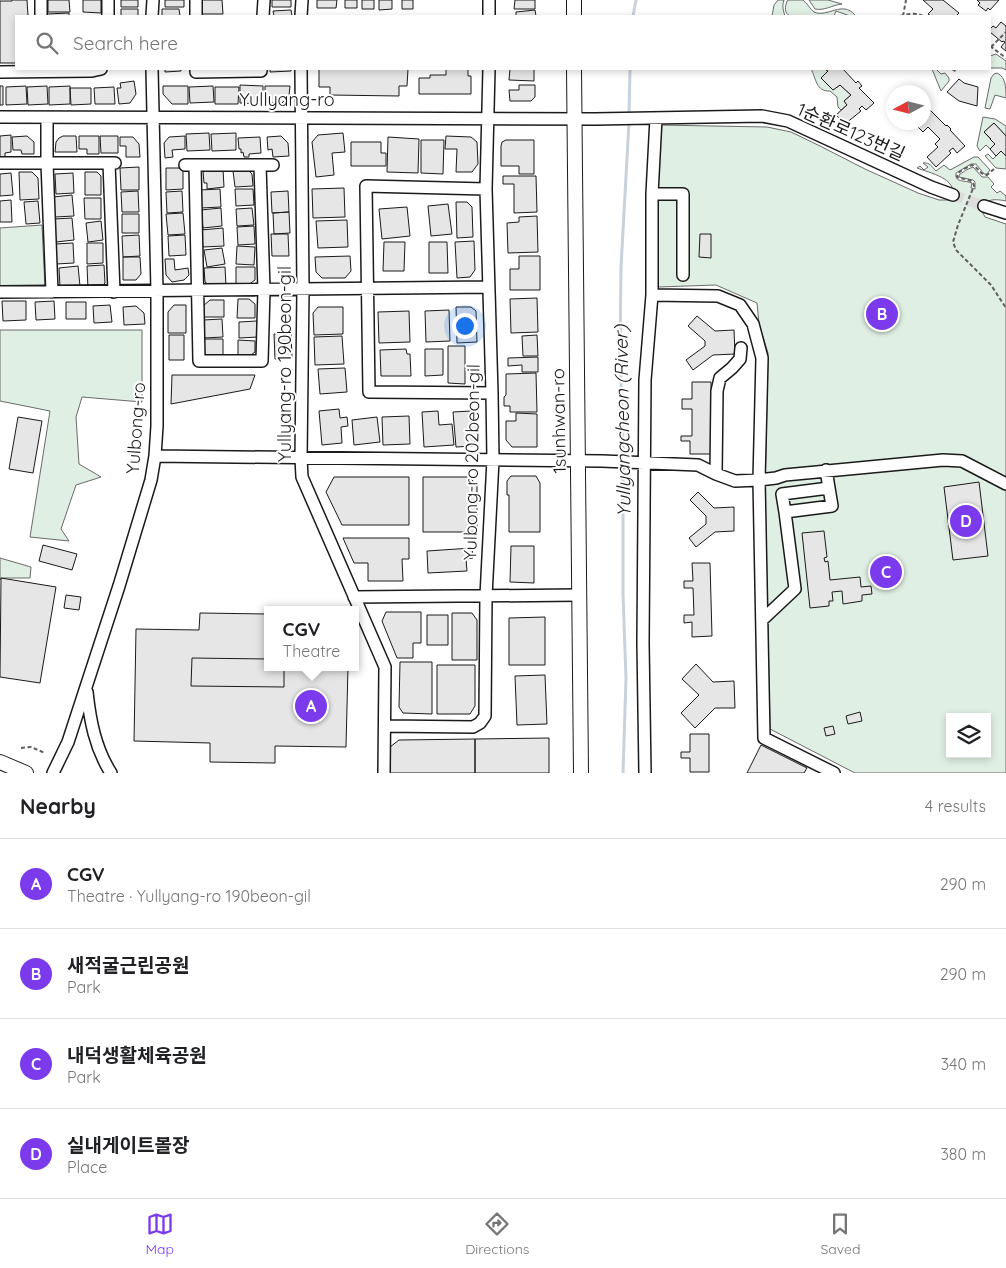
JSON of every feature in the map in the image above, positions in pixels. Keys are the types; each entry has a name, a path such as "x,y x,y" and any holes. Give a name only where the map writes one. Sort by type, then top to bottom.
{"main road":[{"path":"574,0 574,15"},
{"name":"1sunhwan-ro","path":"574,70 581,773"},
{"path":"0,762 26,773"}],"street":[{"path":"42,0 42,15"},
{"path":"108,0 108,15"},
{"path":"152,15 153,0"},
{"path":"196,0 196,15"},
{"path":"263,15 264,0"},
{"path":"302,0 302,15"},
{"path":"489,0 489,15"},
{"path":"0,72 96,70"},
{"name":"Yulbong-ro","path":"53,773 68,742 120,586 151,480 155,456 157,426 157,291 152,70"},
{"path":"196,70 261,70"},
{"name":"Yullyang-ro 190beon-gil","path":"301,70 302,478 358,606"},
{"name":"Yulbong-ro 202beon-gil","path":"385,726 473,727 480,723 485,716 486,596 493,460 486,189 489,70"},
{"name":"1순환로123번길","path":"595,119 762,116 788,121 931,187 953,195"},
{"name":"Yullyang-ro","path":"0,117 595,119"},
{"path":"46,118 52,292"},
{"path":"646,773 642,643 645,380 652,295 652,194 656,118"},
{"path":"0,163 112,163 114,292"},
{"path":"260,165 264,290 262,361 199,361 198,291 190,165 260,165 273,165"},
{"path":"486,189 366,186 369,392 492,392"},
{"path":"652,194 684,194 682,275"},
{"path":"984,206 1006,213"},
{"path":"0,292 490,287"},
{"path":"652,295 718,296 740,305 754,324 762,358 759,480 764,738 834,773"},
{"path":"716,474 716,391 720,378 740,359 741,348"},
{"path":"155,456 644,462 698,465 735,481 776,478 785,474 943,460 962,461 1006,484"},
{"path":"786,512 832,506 826,470"},
{"path":"762,620 795,589 786,512 782,494 829,488"},
{"path":"354,597 579,595"},
{"name":"Yullyang-ro 190beon-gil","path":"359,608 385,667 384,773"},
{"path":"87,685 89,711 95,737 104,762 111,773"}],"path":[{"path":"902,15 906,0"},
{"path":"991,45 1006,32"},
{"path":"991,47 1006,58"},
{"path":"994,169 985,175 972,165 957,175 957,178 962,180 972,181 974,186 953,242 956,250 991,285 1006,308"},
{"path":"21,748 31,747 45,753"}],"green space":[{"path":"778,0 784,0 785,15 772,15 774,5"},
{"path":"803,0 814,12 824,13 845,9 855,15 847,15 836,11 834,15 789,15 786,10 787,1"},
{"path":"809,0 828,0 842,4 815,9"},
{"path":"996,54 1006,61 1006,70 991,68 991,56"},
{"path":"811,70 828,71 821,78 833,90 840,85 851,95 844,101 847,105 841,110 838,107 837,97 830,91 825,91 817,84"},
{"path":"932,70 937,70 941,74 945,73 949,78 949,81 941,91"},
{"path":"997,73 1004,80 1006,98 995,95 990,109 985,108 991,78"},
{"path":"983,117 995,119 1006,126 1006,136 994,123 984,132 995,144 990,149 986,145 980,151 977,146"},
{"path":"658,125 767,127 791,132 865,169 918,193 939,200 949,200 953,197 951,185 935,174 917,168 920,166 924,170 928,167 923,163 925,163 929,164 936,171 944,165 950,170 974,157 978,157 990,170 987,174 984,174 976,164 971,164 956,173 958,180 972,183 971,188 975,189 975,182 973,180 959,177 966,170 973,167 982,177 988,177 994,184 991,187 997,193 1000,191 1006,196 1006,201 988,201 981,209 985,217 1006,224 1006,773 855,773 770,729 765,491 768,353 759,324 757,303 716,285 658,287"},
{"path":"1001,151 1006,156 1006,169 996,168 985,156 988,154 993,159"},
{"path":"42,225 45,288 0,289 0,228"},
{"path":"0,330 142,330 142,402 82,397 76,417 79,464 101,477 76,485 61,529 69,541 30,537 50,411 0,401"},
{"path":"0,558 31,567 30,578 1,578 0,580"}],"building":[{"path":"27,0 28,15 15,15 15,63 0,63 0,1"},
{"path":"48,0 69,0 70,12 48,12"},
{"path":"83,0 101,0 101,13 83,12"},
{"path":"121,0 138,0 138,7 121,7"},
{"path":"165,0 184,0 184,7 165,7"},
{"path":"201,0 222,0 223,14 201,14"},
{"path":"272,0 291,0 291,7 272,7"},
{"path":"317,0 337,0 336,8 317,8"},
{"path":"345,0 357,0 357,8 345,8"},
{"path":"362,0 374,0 374,9 362,9"},
{"path":"379,0 392,0 392,9 379,10"},
{"path":"402,0 413,0 413,9 402,9"},
{"path":"515,0 535,0 535,9 514,9"},
{"path":"923,0 943,0 959,13 957,15 928,14 933,9"},
{"path":"977,0 999,0 990,10 988,8 986,11 978,5 980,3"},
{"path":"121,9 138,9 138,15 121,15"},
{"path":"162,9 179,9 180,15 162,15"},
{"path":"291,10 292,15 274,15 273,11"},
{"path":"535,10 536,15 516,15 516,12"},
{"path":"69,13 69,15 48,15"},
{"path":"1001,22 1006,26 1006,51 1001,47 1005,42 1002,42 991,33 993,26 996,28"},
{"path":"165,70 181,70 181,71 165,72"},
{"path":"270,70 291,70 291,71 270,72"},
{"path":"319,70 408,70 407,86 399,86 399,96 330,95 330,87 319,87"},
{"path":"446,70 468,70 468,76 471,76 471,94 419,94 419,78 430,78 430,75 446,75"},
{"path":"510,70 534,70 534,81 509,80"},
{"path":"826,70 844,70 856,83 858,81 862,86 859,88 874,103 866,110 862,106 859,109 861,111 845,124 836,115 847,105 844,101 851,95 840,85 833,90 821,78 828,71"},
{"path":"959,79 964,83 978,87 977,106 959,101 947,92"},
{"path":"134,81 136,94 130,103 119,104 117,88 121,88 120,83"},
{"path":"240,85 263,86 263,104 240,103"},
{"path":"519,85 535,85 535,97 531,101 510,101 509,90 519,90"},
{"path":"0,86 3,86 3,105 0,105"},
{"path":"26,86 27,104 6,105 6,87"},
{"path":"47,86 48,104 28,105 27,87"},
{"path":"70,86 70,104 49,105 49,87"},
{"path":"163,86 188,86 188,104 172,104 163,94"},
{"path":"213,86 214,102 190,103 189,87"},
{"path":"265,86 290,86 289,96 282,103 265,103"},
{"path":"114,87 115,104 95,104 94,88"},
{"path":"215,87 239,87 238,104 215,104"},
{"path":"70,88 91,88 91,104 71,105"},
{"path":"931,111 951,129 965,146 957,153 953,148 949,151 951,153 936,167 927,157 938,147 935,144 940,139 931,130"},
{"path":"994,123 1006,136 1006,156 1001,151 996,156 990,149 995,144 984,132"},
{"path":"209,133 210,150 187,151 186,134"},
{"path":"236,133 236,150 212,151 211,134"},
{"path":"343,133 345,152 332,153 334,175 316,177 312,142 318,135"},
{"path":"11,135 11,152 5,153 5,159 0,159 0,136"},
{"path":"27,136 34,142 34,154 22,154 21,150 13,150 12,137"},
{"path":"63,136 76,136 77,152 55,152 56,142"},
{"path":"79,136 99,136 99,154 87,154 87,149 79,149"},
{"path":"100,136 118,136 118,153 101,153"},
{"path":"185,136 185,149 172,150 173,157 165,158 164,143 169,137"},
{"path":"281,136 288,143 289,156 273,157 272,149 268,150 267,137"},
{"path":"446,136 471,137 477,142 478,164 472,172 456,172 457,149 445,149"},
{"path":"120,137 133,137 139,144 140,157 126,157 126,146 120,146"},
{"path":"260,137 261,153 249,154 249,157 244,157 243,152 241,153 241,149 239,149 238,138"},
{"path":"388,137 419,139 418,173 387,172"},
{"path":"421,140 444,140 443,174 421,173"},
{"path":"506,140 534,140 534,174 519,174 519,166 501,166 501,146 502,142"},
{"path":"351,142 381,142 381,153 386,153 386,166 351,166"},
{"path":"139,167 139,190 121,190 120,168"},
{"path":"166,168 183,168 183,189 166,190"},
{"path":"223,169 224,187 207,189 207,183 204,183 203,171"},
{"path":"248,170 252,174 253,186 235,187 233,171"},
{"path":"19,172 32,172 38,178 39,199 20,200"},
{"path":"85,172 97,172 101,176 101,195 85,195"},
{"path":"11,173 13,195 0,196 0,174"},
{"path":"73,173 74,193 56,194 55,174"},
{"path":"503,176 536,176 537,212 514,213 514,184 503,184"},
{"path":"344,188 345,217 313,218 312,189"},
{"path":"220,189 221,207 201,208 200,190"},
{"path":"235,189 253,189 254,205 236,206"},
{"path":"138,191 139,212 122,212 121,192"},
{"path":"182,191 183,212 167,213 166,192"},
{"path":"288,191 289,212 272,213 271,192"},
{"path":"72,195 74,216 55,217 53,197"},
{"path":"84,198 101,198 101,219 85,219"},
{"path":"11,200 12,222 0,222 0,201"},
{"path":"38,201 40,223 26,224 24,202"},
{"path":"456,202 467,202 472,207 473,237 457,238"},
{"path":"448,204 452,234 431,236 428,206"},
{"path":"407,207 410,236 382,239 379,209"},
{"path":"221,208 222,226 203,228 201,210"},
{"path":"252,208 254,225 237,226 236,209"},
{"path":"289,212 290,233 274,234 273,213"},
{"path":"183,213 185,234 168,235 166,214"},
{"path":"122,214 139,214 139,233 122,233"},
{"path":"537,216 538,252 508,253 507,223 519,222 519,217"},
{"path":"72,218 74,240 56,242 54,219"},
{"path":"347,220 348,247 318,248 316,221"},
{"path":"101,221 103,240 88,242 86,223"},
{"path":"254,226 255,244 238,245 237,227"},
{"path":"223,228 224,246 203,247 201,230"},
{"path":"271,234 288,234 289,256 272,256"},
{"path":"700,234 711,234 711,258 699,257"},
{"path":"139,235 140,256 123,257 122,236"},
{"path":"185,235 186,255 169,256 168,236"},
{"path":"474,241 475,270 470,277 457,278 455,242"},
{"path":"384,242 405,242 404,271 383,271"},
{"path":"429,242 447,242 448,273 429,273"},
{"path":"73,243 74,263 56,264 55,244"},
{"path":"87,243 103,243 103,263 87,264"},
{"path":"237,246 255,247 254,265 236,264"},
{"path":"222,248 225,264 207,267 204,250"},
{"path":"350,256 351,271 345,278 322,278 316,272 315,257"},
{"path":"519,256 540,256 540,290 510,290 510,269 519,269"},
{"path":"123,257 140,257 141,274 136,280 123,280"},
{"path":"165,259 174,259 175,270 188,268 189,275 184,280 172,282 166,275"},
{"path":"104,265 105,283 100,288 88,289 87,266"},
{"path":"78,266 80,286 60,287 59,268"},
{"path":"225,267 226,286 212,287 205,282 204,268"},
{"path":"236,267 255,267 255,280 248,285 236,285"},
{"path":"537,298 538,332 511,333 510,299"},
{"path":"238,299 249,299 255,304 255,318 237,318"},
{"path":"210,300 224,300 224,317 203,317 203,306"},
{"path":"2,301 26,301 26,320 3,321"},
{"path":"54,301 55,319 36,320 35,302"},
{"path":"66,302 86,302 86,319 66,319"},
{"path":"110,305 112,322 94,323 93,306"},
{"path":"174,305 186,305 186,333 168,333 168,312"},
{"path":"136,306 144,313 145,324 124,325 123,307"},
{"path":"318,307 343,307 343,334 314,335 313,313"},
{"path":"456,307 471,307 476,311 477,342 457,343"},
{"path":"449,310 450,341 426,342 425,311"},
{"path":"409,311 410,342 379,343 378,312"},
{"path":"697,316 715,331 734,330 735,354 713,355 693,370 686,360 705,346 705,341 688,326"},
{"path":"222,319 223,337 204,338 203,320"},
{"path":"257,321 258,337 239,338 239,322"},
{"path":"291,333 292,358 275,359 274,334"},
{"path":"169,335 184,335 184,360 169,360"},
{"path":"537,335 538,356 523,356 522,336"},
{"path":"342,336 344,364 315,365 314,337"},
{"path":"204,339 223,339 223,357 209,357 204,352"},
{"path":"238,340 255,341 255,352 248,357 238,357"},
{"path":"448,346 465,346 465,384 448,383"},
{"path":"406,349 407,354 410,354 411,376 381,376 380,350"},
{"path":"425,349 443,349 443,375 425,376"},
{"path":"538,357 538,372 522,372 522,365 508,366 508,358"},
{"path":"345,368 347,392 320,394 318,369"},
{"path":"536,373 537,412 510,412 510,406 504,406 506,374"},
{"path":"172,375 255,375 250,389 171,404"},
{"path":"692,382 711,382 712,454 690,454 690,441 681,441 681,436 692,436 692,409 682,409 682,399 692,399"},
{"path":"339,409 340,418 347,417 348,426 341,427 342,443 322,445 319,411"},
{"path":"438,411 439,425 452,424 454,445 424,447 422,412"},
{"path":"471,411 477,417 478,437 472,446 456,447 453,412"},
{"path":"516,413 537,414 537,447 512,447 506,440 506,421 516,421"},
{"path":"409,416 410,444 383,445 382,417"},
{"path":"18,417 42,421 33,473 9,469"},
{"path":"377,417 380,442 354,445 352,420"},
{"path":"511,476 536,476 540,483 540,532 509,532 507,481"},
{"path":"334,477 409,477 409,525 342,525 326,492"},
{"path":"423,477 469,477 477,485 477,532 423,532"},
{"path":"979,482 988,556 953,560 944,487"},
{"path":"698,492 714,508 734,507 734,531 715,532 696,547 689,538 706,524 706,516 690,500"},
{"path":"824,531 827,557 824,558 825,562 828,561 830,580 860,577 861,587 871,586 872,594 862,595 862,601 843,604 842,591 832,592 833,601 829,601 829,606 810,608 802,533"},
{"path":"343,538 409,538 409,559 402,559 403,581 368,581 368,563 354,563"},
{"path":"43,545 77,554 72,570 39,561"},
{"path":"511,546 534,546 534,583 510,582"},
{"path":"472,548 473,558 466,559 467,571 428,573 427,551"},
{"path":"692,563 710,563 712,636 692,637 692,622 684,623 684,615 694,615 693,588 684,588 684,581 693,581"},
{"path":"1,578 56,587 40,683 0,677"},
{"path":"66,595 81,597 79,610 64,608"},
{"path":"386,612 421,612 421,643 413,643 413,658 397,658 382,621"},
{"path":"200,613 264,614 264,671 348,671 346,747 275,746 275,763 210,762 210,743 134,741 136,629 199,630"},
{"path":"452,613 472,613 477,620 477,660 452,660"},
{"path":"427,615 448,615 448,645 427,645"},
{"path":"545,617 545,665 509,665 509,618"},
{"path":"192,658 264,659 264,671 284,671 284,687 191,686"},
{"path":"400,662 432,662 432,714 403,713 399,707"},
{"path":"696,664 713,682 734,681 735,708 715,708 695,728 681,713 699,695 682,679"},
{"path":"437,665 475,665 475,706 470,714 437,714"},
{"path":"545,675 547,724 517,725 515,676"},
{"path":"860,712 862,721 848,724 846,716"},
{"path":"833,726 835,734 826,736 824,728"},
{"path":"690,734 709,734 709,772 690,772 690,758 681,758 681,752 690,752"},
{"path":"549,738 549,773 475,773 475,739"},
{"path":"475,739 475,773 390,773 390,747 399,740"},
{"path":"761,745 807,768 804,773 747,773"}],"waterway":[{"name":"Yullyangcheon (River)","path":"633,15 636,0"},
{"name":"Yullyangcheon (River)","path":"629,116 630,70"},
{"name":"Yullyangcheon (River)","path":"623,773 626,678 620,353 621,267 629,122"}],"tunnel":[{"path":"953,195 984,206"}],"place":[{"name":"새적굴근린공원","path":"882,314"},
{"name":"실내게이트볼장","path":"966,521"},
{"name":"내덕생활체육공원","path":"886,572"},
{"name":"CGV","path":"311,706"}]}
